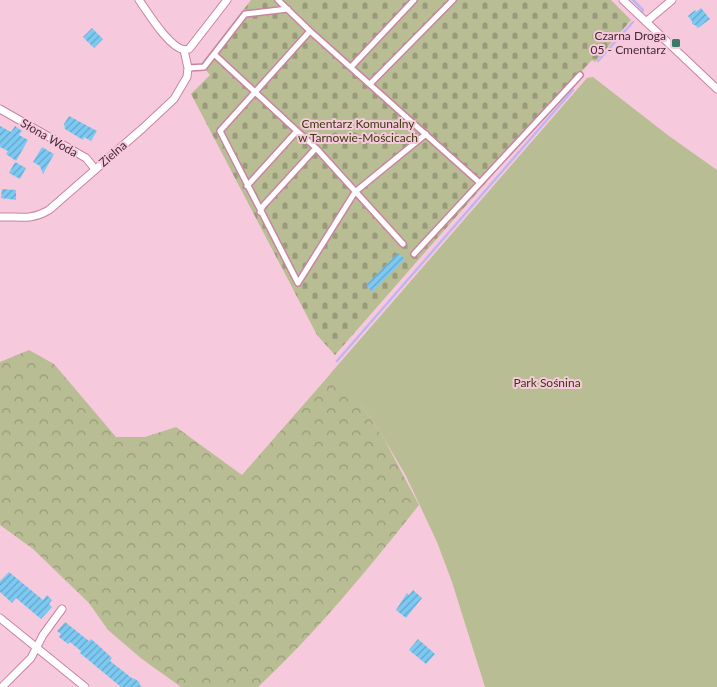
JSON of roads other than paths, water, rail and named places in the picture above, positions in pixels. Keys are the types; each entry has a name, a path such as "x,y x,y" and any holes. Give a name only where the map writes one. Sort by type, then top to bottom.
{"street":[{"path":"139,0 169,40 177,48 184,50 189,49 227,0"},
{"path":"278,0 310,31 480,182"},
{"path":"351,66 414,0"},
{"path":"370,84 453,0"},
{"path":"623,0 717,89"},
{"path":"646,22 672,0"},
{"path":"184,50 188,68 204,67 246,14 288,9"},
{"path":"310,31 220,131 298,283 356,192 426,134"},
{"path":"214,54 316,148 403,244"},
{"name":"Zielna","path":"0,217 31,218 49,210 174,99 187,77 188,68"},
{"path":"414,254 580,75"},
{"name":"Słona Woda","path":"0,110 86,158 95,169"},
{"path":"247,186 297,131"},
{"path":"260,212 263,206 316,148"},
{"path":"2,687 30,658 43,635 62,609"},
{"path":"0,618 86,687"}],"waterway":[{"path":"633,0 643,10 642,12"},
{"path":"598,61 633,22"},
{"path":"337,361 573,90"}],"place":[{"name":"Czarna Droga 05 - Cmentarz","path":"676,43"}],"park label":[{"name":"Cmentarz Komunalny w Tarnowie-Mościcach","path":"358,131"},
{"name":"Park Sośnina","path":"547,383"}]}
